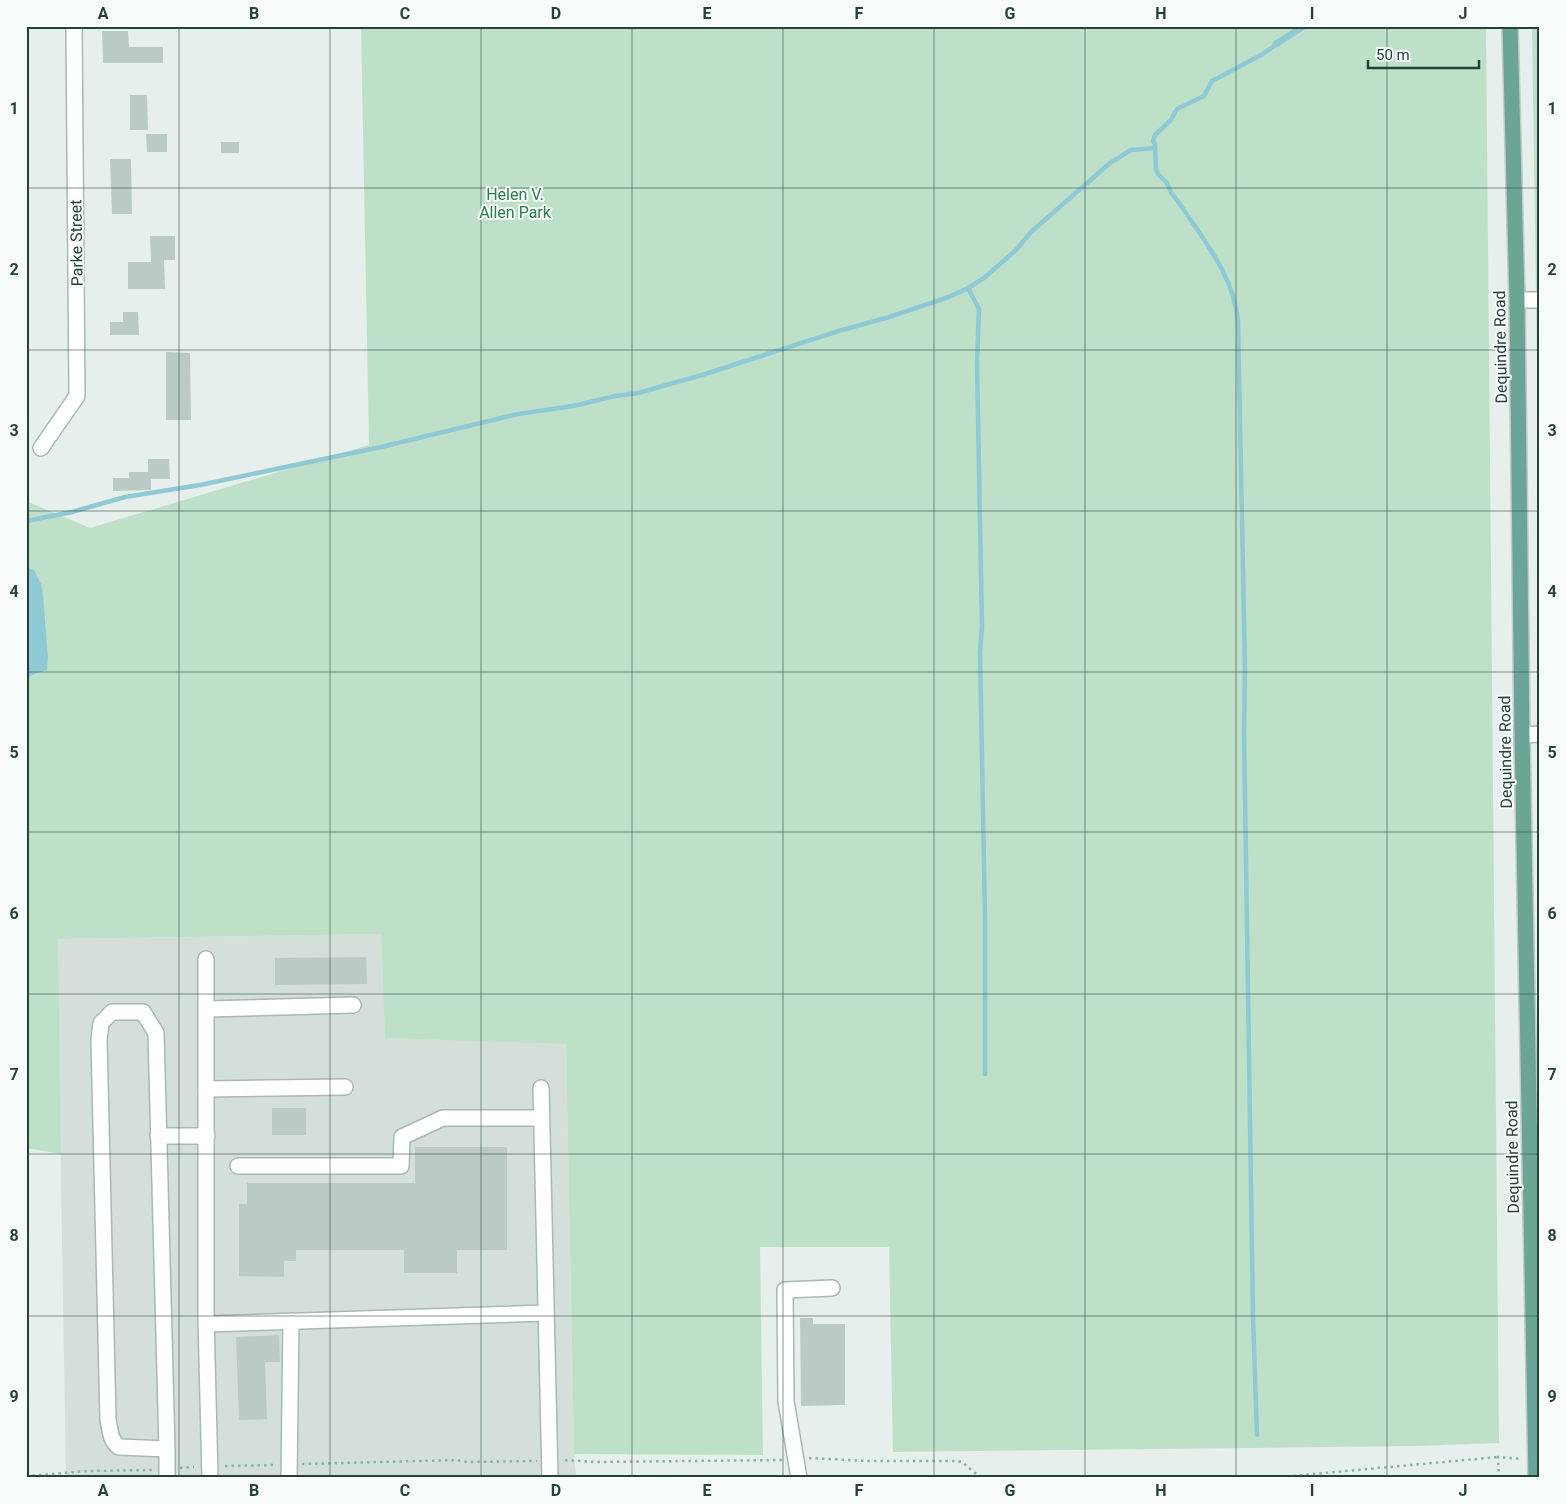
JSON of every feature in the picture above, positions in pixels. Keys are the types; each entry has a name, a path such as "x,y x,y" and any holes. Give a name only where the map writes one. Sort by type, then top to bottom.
{"main road":[{"name":"Dequindre Road","path":"1510,26 1517,300 1522,735 1534,1029 1536,1478"}],"street":[{"name":"Parke Street","path":"41,448 77,396 74,26"},
{"path":"1517,300 1540,300"},
{"path":"1522,735 1540,734"},
{"path":"204,1472 207,1324 206,959"},
{"path":"207,1009 353,1005"},
{"path":"167,1474 168,1449 156,1033 144,1012 112,1012 101,1023 99,1040 108,1419 112,1438 115,1445 119,1447 168,1449"},
{"path":"206,1088 345,1087"},
{"path":"541,1088 550,1478"},
{"path":"238,1166 401,1166 402,1137 442,1118 541,1118"},
{"path":"158,1136 206,1136"},
{"path":"798,1478 786,1401 786,1290 832,1288"},
{"path":"207,1324 546,1313"},
{"path":"289,1478 291,1321"}],"path":[{"path":"1498,1458 1499,1478"},
{"path":"1235,1478 1289,1476 1512,1458"},
{"path":"297,1464 457,1460 467,1462 539,1461"},
{"path":"562,1460 574,1460"},
{"path":"221,1466 280,1465"},
{"path":"26,1476 88,1470 167,1474 204,1472"}],"shaded area":[{"path":"381,934 386,1038 566,1043 574,1454 576,1475 474,1478 66,1478 57,939"}],"green space":[{"name":"Helen V. Allen Park","path":"361,26 1486,26 1499,1443 1414,1446 893,1452 889,1247 760,1247 763,1455 574,1454 566,1044 385,1038 381,934 58,939 61,1154 26,1148 26,501 90,528 369,445"},
{"path":"1532,26 1540,26 1540,564"}],"water":[{"path":"1298,26 1310,26 1276,48 1272,44 1274,41"},
{"path":"26,568 34,570 41,584 48,658 47,670 26,678"}],"building":[{"path":"102,31 128,31 129,47 163,47 163,63 103,63"},
{"path":"130,95 147,95 148,130 130,130"},
{"path":"146,134 167,134 167,152 147,152"},
{"path":"221,142 239,142 239,153 221,153"},
{"path":"110,159 131,159 132,214 112,214"},
{"path":"150,236 175,236 175,260 164,260 165,289 128,289 128,262 151,262"},
{"path":"123,312 138,312 139,335 110,335 110,322 123,322"},
{"path":"166,352 190,353 191,420 166,420"},
{"path":"148,459 169,459 170,479 151,479 151,490 113,491 113,478 129,478 129,472 148,472"},
{"path":"366,957 367,984 275,985 275,958"},
{"path":"272,1108 306,1108 306,1135 272,1135"},
{"path":"415,1147 507,1147 507,1250 457,1250 457,1273 404,1273 404,1250 296,1250 296,1261 284,1261 284,1277 239,1276 239,1204 247,1204 247,1183 415,1183"},
{"path":"800,1318 813,1318 813,1324 845,1324 845,1405 801,1406"},
{"path":"279,1335 280,1362 265,1362 267,1419 239,1420 236,1337"}],"waterway":[{"path":"1257,1435 1253,1316 1244,732 1245,670 1238,321 1232,293 1221,267 1172,194 1167,183 1158,174 1155,144 1153,141 1155,135 1171,120 1177,109 1204,96 1212,81 1263,54 1274,46"},
{"path":"26,521 72,512 125,497 200,485 381,447 518,414 573,406 615,396 638,393 886,318 949,297 984,278 1016,250 1031,232 1110,163 1131,150 1155,148"},
{"path":"968,288 979,309 977,363 982,627 980,652 985,916 985,1074"}]}
